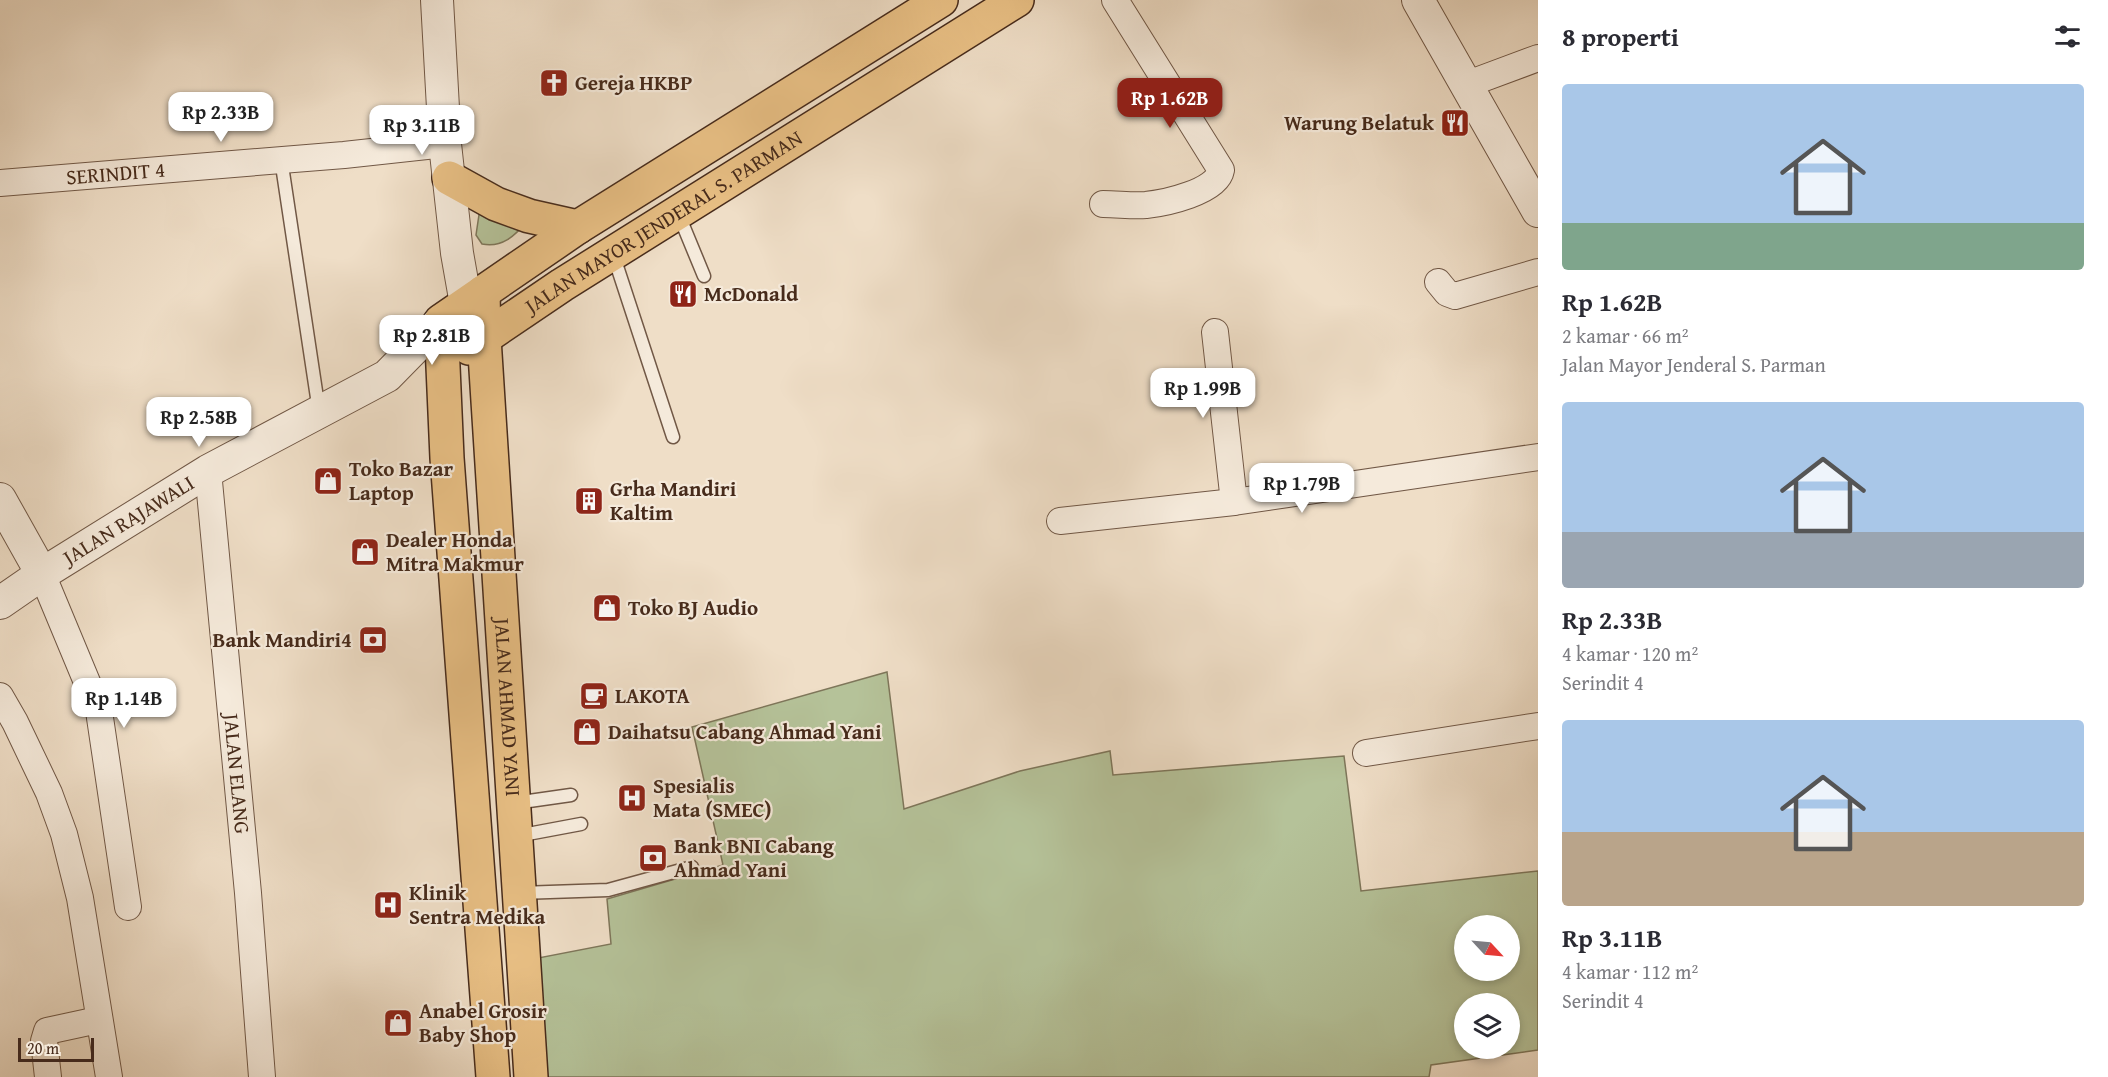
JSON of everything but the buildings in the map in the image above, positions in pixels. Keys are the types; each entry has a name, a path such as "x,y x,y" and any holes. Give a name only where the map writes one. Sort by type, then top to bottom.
{"main road":[{"name":"JALAN MAYOR JENDERAL S. PARMAN","path":"463,306 578,227 941,0"},
{"name":"JALAN MAYOR JENDERAL S. PARMAN","path":"442,366 612,253 1017,0"},
{"path":"449,178 496,204 529,216 578,227"},
{"name":"JALAN AHMAD YANI","path":"463,306 484,338 531,1077"},
{"name":"JALAN AHMAD YANI","path":"463,306 442,366 492,1077"}],"street":[{"path":"437,0 445,144 463,306"},
{"path":"1103,204 1146,205 1169,201 1194,193 1213,182 1220,175 1221,170 1115,0"},
{"path":"1418,0 1468,84 1538,211"},
{"path":"1468,84 1538,58"},
{"name":"SERINDIT 4","path":"0,183 445,144"},
{"path":"1438,282 1447,293 1455,296 1538,272"},
{"name":"JALAN MAYOR JENDERAL S. PARMAN","path":"387,376 463,306"},
{"path":"1215,332 1234,502"},
{"name":"JALAN MAYOR JENDERAL S. PARMAN","path":"387,376 442,366"},
{"name":"JALAN RAJAWALI","path":"0,603 42,574 208,471 387,376"},
{"path":"1060,521 1234,502 1538,457"},
{"name":"JALAN ELANG","path":"208,471 248,893 262,1077"},
{"path":"0,499 42,574 99,711 128,907"},
{"path":"0,696 49,793 64,834 80,898 109,1077"},
{"path":"1366,753 1538,726"},
{"path":"48,1077 44,1041 47,1031 99,1020"}],"lane":[{"path":"281,159 320,412"},
{"path":"678,212 704,276"},
{"path":"612,253 674,437"},
{"path":"514,803 571,795"},
{"path":"516,837 581,824"},
{"path":"519,893 608,890 692,867"}],"green space":[{"path":"480,208 527,221 508,240 496,244 482,244 476,235"},
{"path":"887,672 904,809 1020,771 1110,751 1113,775 1344,756 1361,891 1538,871 1538,1050 1520,1053 1520,993 1454,993 1454,1059 1474,1059 1431,1065 1429,1077 547,1077 538,958 611,944 607,899 723,865 692,727"}],"place":[{"name":"Gereja HKBP","path":"554,83"},
{"name":"Warung Belatuk","path":"1455,123"},
{"name":"McDonald","path":"683,294"},
{"name":"Toko Bazar Laptop","path":"328,481"},
{"name":"Grha Mandiri Kaltim","path":"589,501"},
{"name":"Dealer Honda Mitra Makmur","path":"365,552"},
{"name":"Toko BJ Audio","path":"607,608"},
{"name":"Bank Mandiri4","path":"373,640"},
{"name":"LAKOTA","path":"594,696"},
{"name":"Daihatsu Cabang Ahmad Yani","path":"587,732"},
{"name":"Spesialis Mata (SMEC)","path":"632,798"},
{"name":"Bank BNI Cabang Ahmad Yani","path":"653,858"},
{"name":"Klinik Sentra Medika","path":"388,905"},
{"name":"Anabel Grosir Baby Shop","path":"398,1023"}]}
